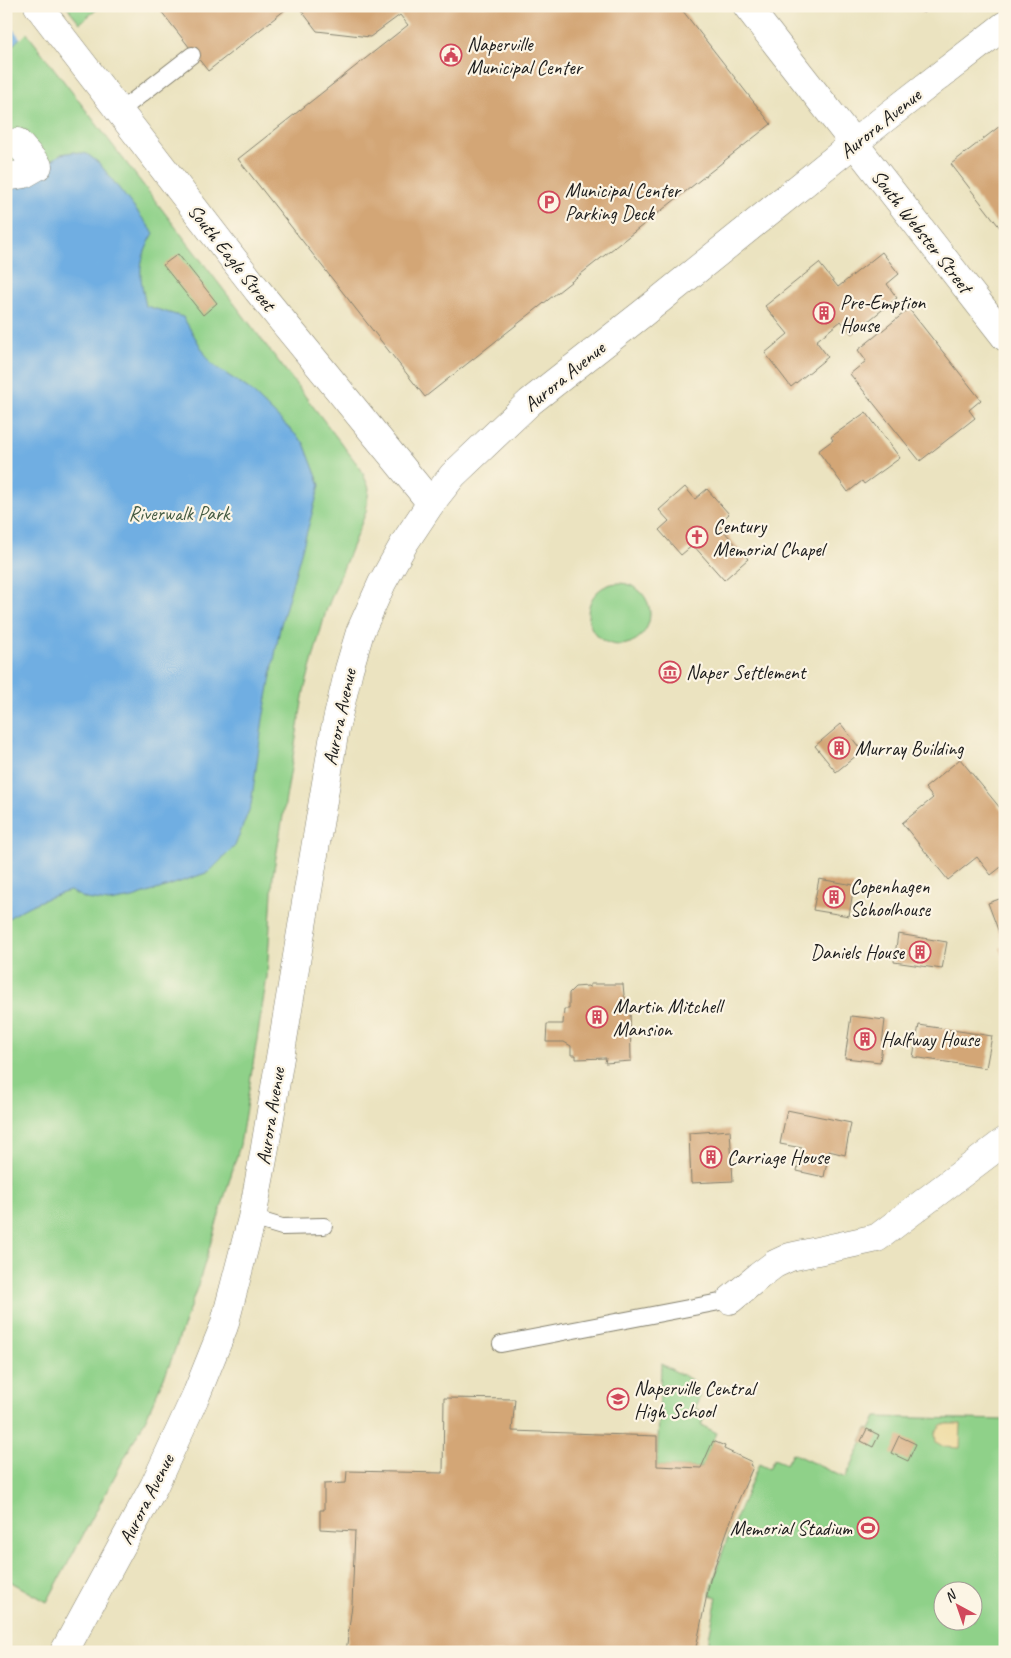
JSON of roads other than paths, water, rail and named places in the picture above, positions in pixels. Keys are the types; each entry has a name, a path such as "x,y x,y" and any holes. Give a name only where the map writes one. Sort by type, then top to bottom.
{"main road":[{"name":"South Eagle Street","path":"38,6 258,291 431,503"},
{"name":"South Webster Street","path":"746,6 1005,337"},
{"name":"Aurora Avenue","path":"64,1652 154,1486 198,1393 224,1326 252,1218 335,728 360,632 382,584 405,542 431,503 453,475 530,402 1005,25"},
{"path":"6,144 17,142 38,166 24,174 6,177"},
{"path":"730,1300 775,1264 790,1257 877,1238 1005,1141"}],"lane":[{"path":"120,112 192,55"},
{"path":"252,1218 282,1227 324,1226"},
{"path":"501,1344 730,1300"}],"water":[{"path":"6,6 26,32 6,52"},
{"path":"74,152 87,154 99,163 154,233 148,243 141,268 146,306 183,317 211,364 249,389 304,443 320,485 280,628 263,719 251,805 235,846 209,872 133,898 109,902 86,899 70,891 37,902 6,920 6,177 48,163 61,154"}],"place":[{"name":"Naperville Municipal Center","path":"451,55"},
{"name":"Municipal Center Parking Deck","path":"549,202"},
{"name":"Pre-Emption House","path":"824,313"},
{"name":"Century Memorial Chapel","path":"697,537"},
{"name":"Naper Settlement","path":"670,672"},
{"name":"Murray Building","path":"839,748"},
{"name":"Copenhagen Schoolhouse","path":"834,897"},
{"name":"Daniels House","path":"920,952"},
{"name":"Martin Mitchell Mansion","path":"597,1017"},
{"name":"Halfway House","path":"865,1039"},
{"name":"Carriage House","path":"711,1157"},
{"name":"Naperville Central High School","path":"618,1399"},
{"name":"Memorial Stadium","path":"868,1528"}],"park label":[{"name":"Riverwalk Park","path":"179,513"}]}
